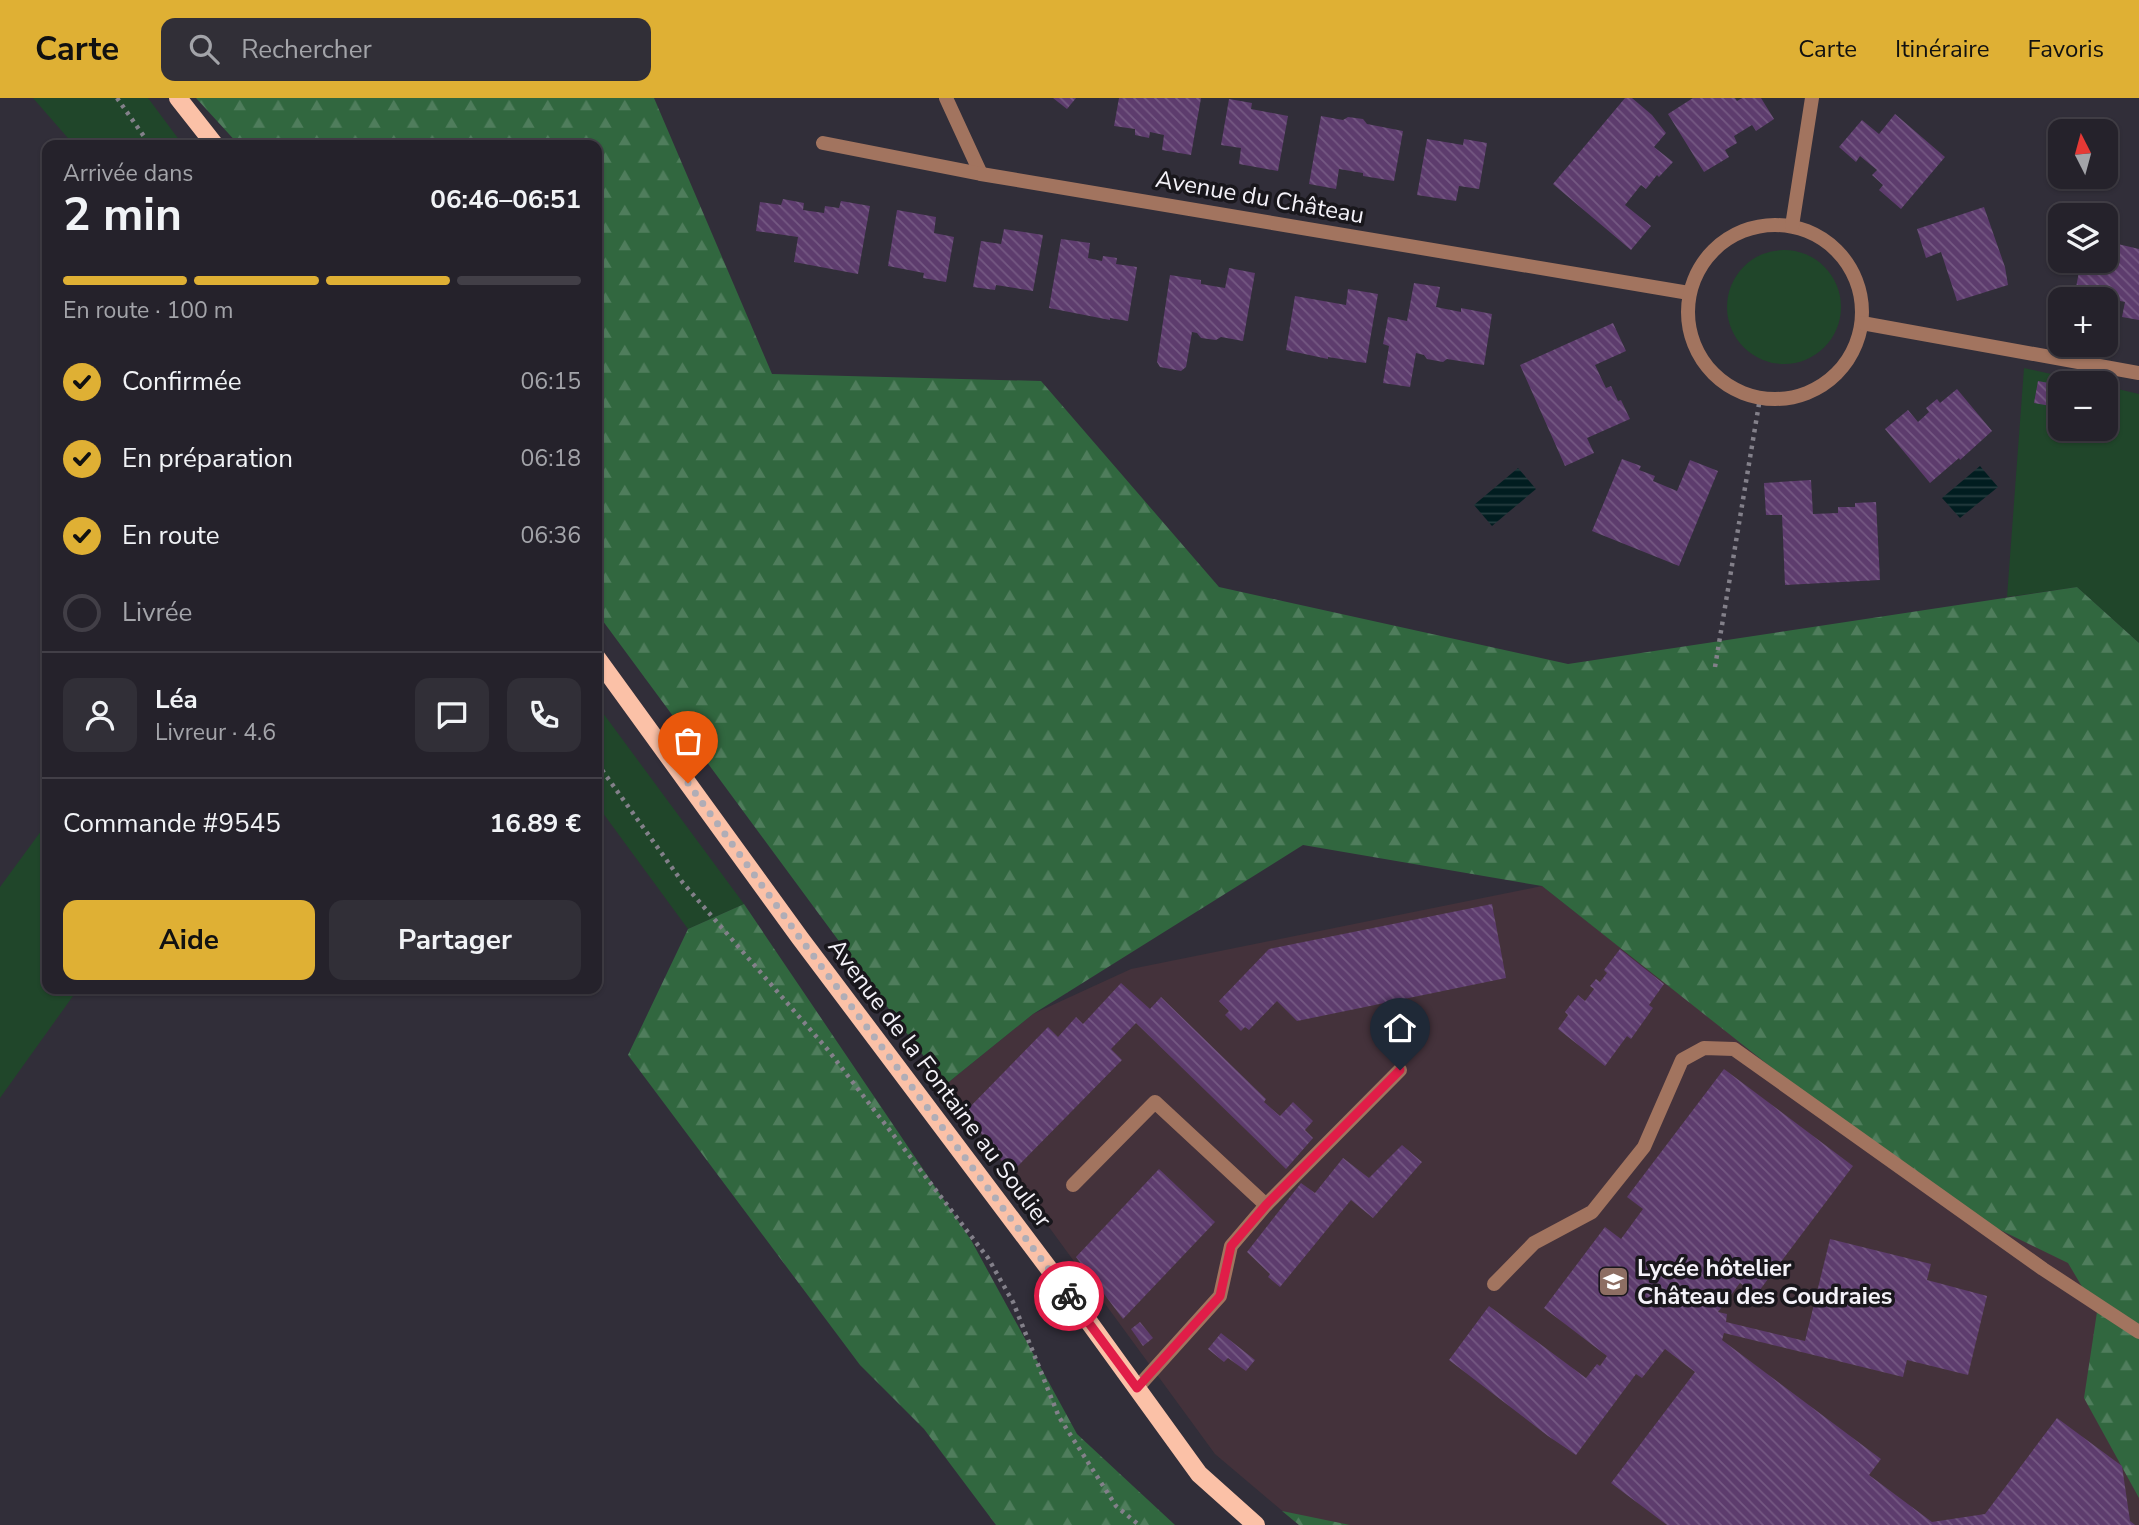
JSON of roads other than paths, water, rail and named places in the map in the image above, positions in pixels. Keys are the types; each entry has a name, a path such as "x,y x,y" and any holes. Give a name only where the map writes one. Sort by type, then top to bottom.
{"main road":[{"path":"172,98 198,124"},
{"path":"178,98 211,140"},
{"name":"Avenue de la Fontaine au Soulier","path":"602,666 800,938 1137,1388 1199,1475 1256,1525"}],"street":[{"path":"946,98 981,174"},
{"path":"1792,226 1812,98"},
{"name":"Avenue du Château","path":"823,144 981,174 1689,293"},
{"path":"1759,226 1792,226 1817,235 1838,251 1853,272 1862,297 1862,323 1851,357 1827,383 1795,398 1760,398 1727,386 1702,361 1689,328 1689,293 1703,262 1728,239 1759,226"},
{"path":"1862,323 2139,373"},
{"path":"1494,1284 1534,1244 1592,1212 1644,1147 1682,1060 1704,1048 1734,1049 2043,1269 2139,1332"},
{"path":"1137,1388 1220,1296 1231,1246 1266,1205 1400,1070"},
{"path":"1073,1185 1155,1102 1266,1205"}],"place":[{"name":"Lycée hôtelier Château des Coudraies","path":"1614,1282"}]}
